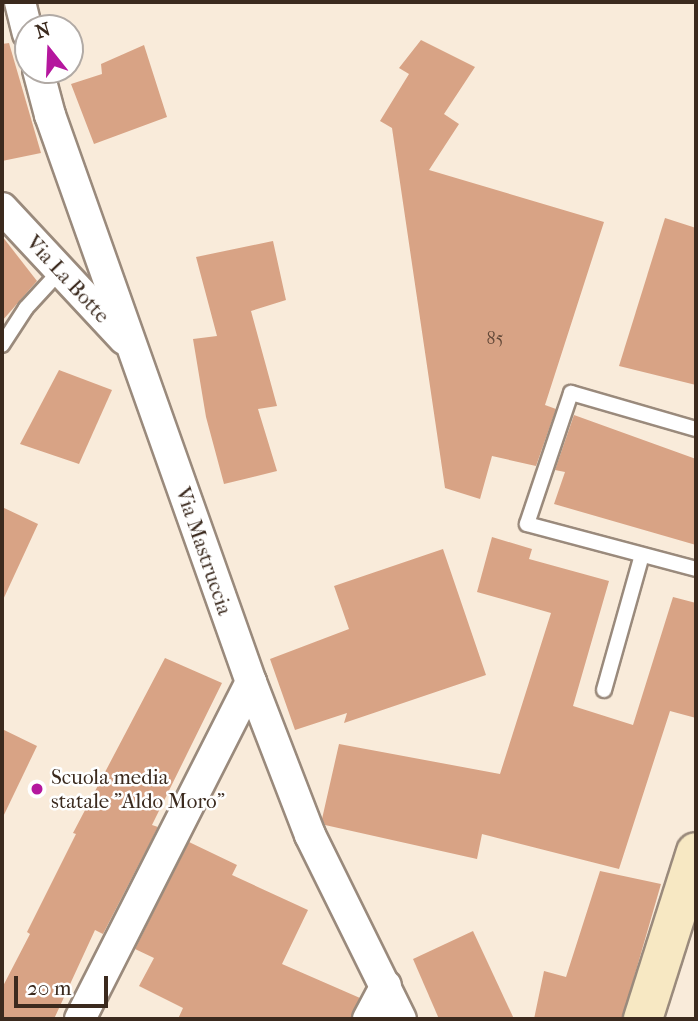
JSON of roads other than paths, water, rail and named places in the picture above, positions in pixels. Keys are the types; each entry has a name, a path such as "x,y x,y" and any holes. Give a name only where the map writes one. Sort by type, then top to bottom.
{"street":[{"name":"Via Mastruccia","path":"43,84 251,682 310,835 401,1019"},
{"name":"Via La Botte","path":"2,208 134,350"},
{"path":"80,1019 251,682"},
{"path":"643,1019 696,852"},
{"path":"368,1019 386,985"}],"lane":[{"path":"2,345 26,308 60,271"},
{"path":"696,429 571,393 527,524 696,569"},
{"path":"604,690 642,555"}],"place":[{"name":"Scuola media statale \"Aldo Moro\"","path":"37,789"}]}
